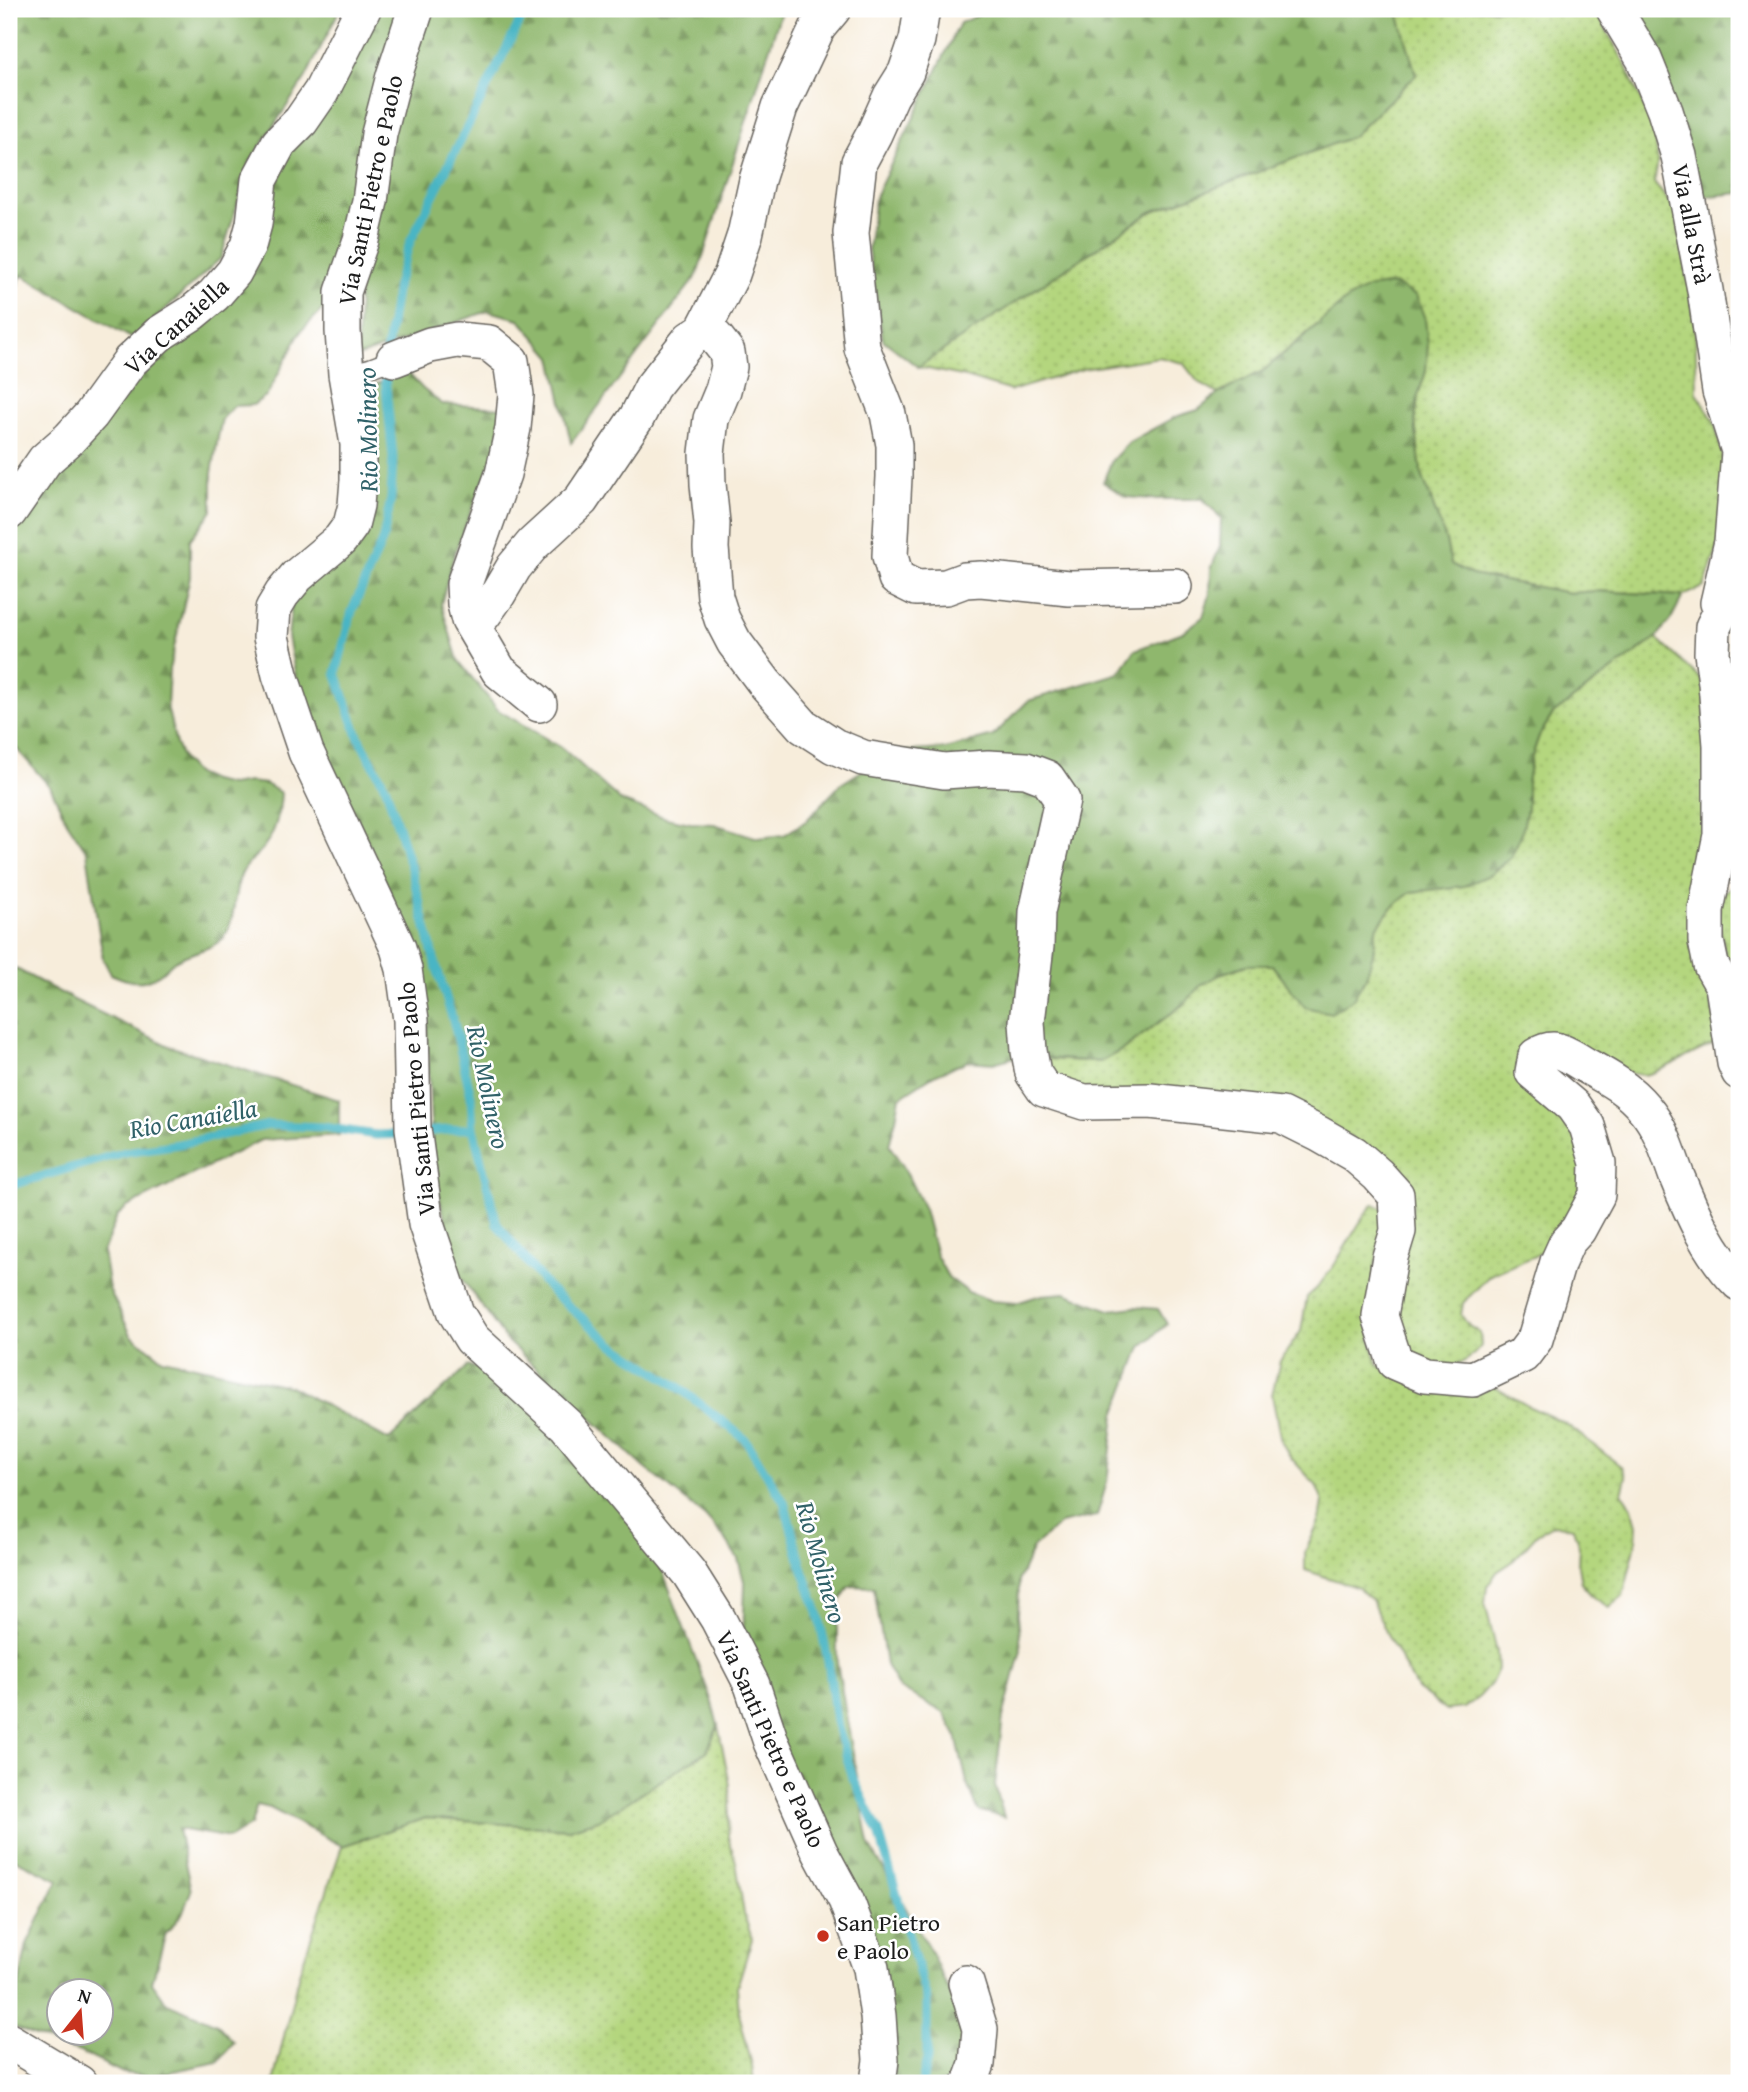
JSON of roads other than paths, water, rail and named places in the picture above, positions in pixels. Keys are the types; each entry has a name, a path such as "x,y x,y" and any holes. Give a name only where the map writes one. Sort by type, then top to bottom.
{"street":[{"name":"Via Canaiella","path":"9,512 45,460 91,415 130,361 159,334 214,295 234,272 248,246 254,224 259,180 279,143 301,121 321,92 363,9"},
{"name":"Via Santi Pietro e Paolo","path":"416,9 379,134 370,201 343,292 343,331 370,367 358,444 357,492 351,525 340,540 297,576 282,594 273,609 271,637 280,675 306,752 398,948 404,969 411,1020 413,1122 426,1224 456,1313 472,1339 566,1425 689,1573 718,1619 752,1685 771,1742 820,1852 846,1900 871,1968 881,2060 878,2083"},
{"path":"469,620 483,615 513,567 533,544 581,500 637,417 652,387 690,339 704,330 732,274 780,107 818,27 833,9"},
{"path":"919,9 921,15 917,40 906,72 891,96 859,162 851,233 862,348 888,414 894,444 890,556 896,578 916,588 946,587 965,580 981,579 1069,588 1175,586"},
{"name":"Via alla Strà","path":"1614,9 1644,59 1665,111 1679,156 1705,290 1720,391 1739,451 1731,542 1713,627 1712,653 1721,745 1721,835 1706,909 1706,941 1711,965 1723,986 1735,1063 1739,1072"},
{"path":"704,330 716,338 727,352 729,367 711,419 707,453 715,597 722,619 734,642 764,682 803,726 834,746 863,758 944,771 988,768 1026,770 1047,778 1062,800 1037,912 1027,1023 1032,1073 1044,1089 1084,1102 1150,1101 1281,1115 1354,1154 1396,1195 1398,1231 1390,1257 1380,1316 1395,1362 1425,1375 1473,1379 1522,1354 1535,1339 1558,1262 1567,1242 1578,1230 1597,1195 1598,1163 1587,1126 1573,1106 1533,1072 1536,1056 1545,1050 1558,1050 1611,1078 1645,1108 1662,1135 1692,1213 1707,1240 1739,1283"},
{"path":"370,367 430,345 457,340 489,343 511,361 516,395 513,428 503,474 464,584 465,604 469,620 499,671 539,704"},
{"path":"1713,627 1739,577"},
{"path":"966,1983 980,2029 977,2064 970,2083"},
{"path":"9,2041 79,2083"}],"waterway":[{"name":"Rio Molinero","path":"526,9 410,242 397,285 384,367 393,457 391,498 383,539 352,611 336,673 358,736 386,788 412,872 455,1027 471,1096 473,1128 497,1224 549,1289 611,1343 677,1386 745,1439 784,1502 818,1612 836,1721 853,1778 879,1832 927,2000 927,2059 922,2083"},
{"name":"Rio Canaiella","path":"9,1186 125,1152 269,1125 323,1127 376,1135 408,1134"},
{"name":"Rio Canaiella","path":"422,1132 473,1128"}],"place":[{"name":"San Pietro e Paolo","path":"823,1936"}]}
